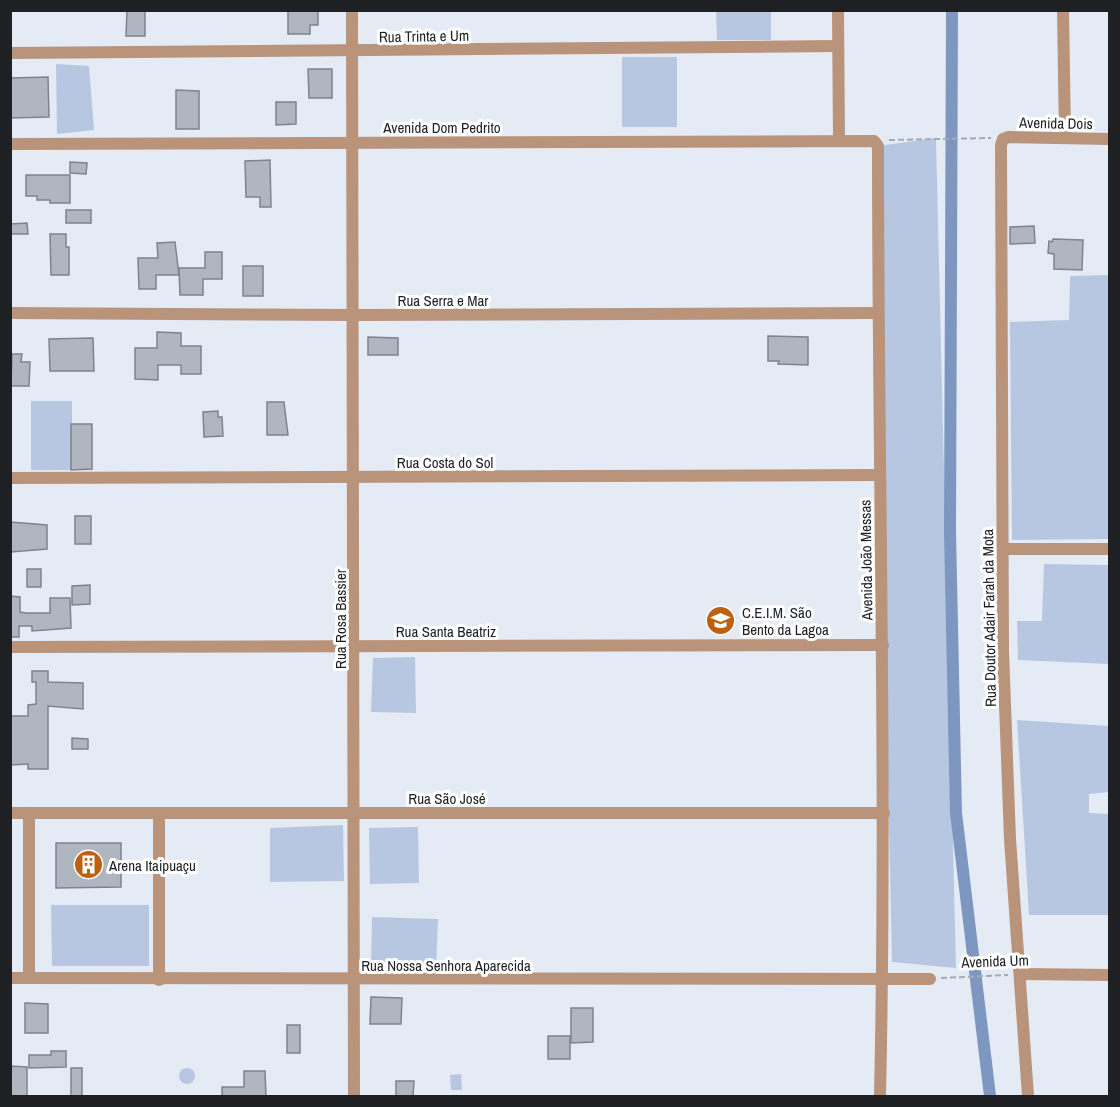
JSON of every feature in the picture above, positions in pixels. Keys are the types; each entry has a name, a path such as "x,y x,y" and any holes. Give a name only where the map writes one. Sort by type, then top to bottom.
{"street":[{"name":"Rua Rosa Bassier","path":"352,10 355,315 354,1096"},
{"path":"838,10 839,141"},
{"path":"1062,10 1065,138"},
{"name":"Rua Trinta e Um","path":"10,53 838,46"},
{"name":"Avenida Dois","path":"1003,139 1110,139"},
{"name":"Rua Doutor Adair Farah da Mota","path":"1003,139 1003,549 1010,839 1028,1096"},
{"name":"Avenida Dom Pedrito","path":"10,144 874,141"},
{"name":"Avenida João Messas","path":"874,141 878,146 876,313 884,813 880,1096"},
{"name":"Rua Serra e Mar","path":"10,313 355,315 876,313"},
{"name":"Rua Costa do Sol","path":"10,478 879,475"},
{"path":"1003,549 1110,549"},
{"name":"Rua Santa Beatriz","path":"10,647 882,645"},
{"name":"Rua São José","path":"10,813 884,813"},
{"path":"29,813 29,978"},
{"path":"159,813 159,980"},
{"name":"Avenida Um","path":"1021,974 1110,975"},
{"name":"Rua Nossa Senhora Aparecida","path":"10,978 882,980"},
{"path":"882,980 930,979"}],"path":[{"path":"874,141 972,137 1003,139"},
{"name":"Avenida Um","path":"930,979 1021,974"}],"shaded area":[{"path":"716,11 771,11 771,40 717,40"},
{"path":"622,57 677,57 677,127 622,127"},
{"path":"56,64 89,66 94,130 57,134"},
{"path":"936,138 956,968 892,962 874,141 878,146"},
{"path":"1109,275 1109,539 1012,540 1010,322 1069,320 1070,276"},
{"path":"31,401 72,401 72,470 31,470"},
{"path":"1044,564 1109,565 1109,664 1018,660 1017,621 1042,621"},
{"path":"415,657 416,713 371,712 373,658"},
{"path":"1017,720 1109,726 1109,792 1089,794 1089,813 1109,814 1109,915 1029,915"},
{"path":"343,825 344,881 270,882 270,828"},
{"path":"418,827 419,883 370,884 369,828"},
{"path":"51,905 149,905 149,966 52,966"},
{"path":"372,917 438,919 436,968 371,965"},
{"path":"187,1068 195,1076 187,1084 179,1076"},
{"path":"461,1074 462,1090 451,1090 450,1075"}],"building":[{"path":"127,10 145,10 145,36 126,36"},
{"path":"288,10 318,10 318,25 310,25 310,34 288,34"},
{"path":"308,69 332,69 332,98 309,98"},
{"path":"48,77 49,117 10,118 10,78"},
{"path":"176,90 199,91 199,129 176,129"},
{"path":"276,102 296,102 296,124 276,125"},
{"path":"270,160 271,207 260,207 260,197 246,197 245,161"},
{"path":"70,162 87,163 86,174 70,173"},
{"path":"26,175 70,175 70,203 50,203 50,200 37,200 37,196 26,196"},
{"path":"66,210 91,210 91,223 66,223"},
{"path":"27,223 28,234 11,234 11,224"},
{"path":"1034,226 1035,243 1010,244 1010,227"},
{"path":"50,234 66,234 66,247 69,247 69,275 51,275"},
{"path":"1053,239 1083,240 1082,270 1054,269 1054,254 1048,253 1049,241 1052,242"},
{"path":"175,242 179,275 156,275 156,289 139,289 138,258 158,258 157,243"},
{"path":"205,252 222,252 222,279 203,279 203,295 180,295 179,268 205,268"},
{"path":"243,266 263,266 263,296 243,296"},
{"path":"157,332 181,333 181,346 201,346 201,374 181,374 181,365 158,365 158,380 135,379 135,348 157,348"},
{"path":"768,336 808,337 808,365 778,364 779,361 768,361"},
{"path":"368,337 398,338 398,355 368,355"},
{"path":"93,338 94,371 50,371 49,339"},
{"path":"12,354 22,354 21,362 30,362 29,386 11,386"},
{"path":"267,402 284,402 288,435 267,435"},
{"path":"218,411 218,417 222,417 223,436 204,437 203,412"},
{"path":"71,424 92,424 92,469 71,470"},
{"path":"75,516 91,516 91,544 75,544"},
{"path":"10,522 47,525 47,549 11,552"},
{"path":"27,569 41,569 41,587 27,587"},
{"path":"90,585 90,604 72,605 72,586"},
{"path":"10,596 20,597 20,612 26,613 50,613 50,598 70,598 71,628 32,631 32,626 19,626 19,637 10,637"},
{"path":"32,671 48,671 48,682 83,683 83,709 48,706 48,769 28,769 28,764 10,765 10,716 28,716 28,705 36,704 36,682 32,682"},
{"path":"72,738 88,739 88,749 72,749"},
{"name":"Arena Itaipuaçu","path":"56,843 121,843 121,887 56,888"},
{"path":"371,997 402,998 401,1024 370,1024"},
{"path":"25,1003 48,1004 48,1033 25,1033"},
{"path":"571,1008 593,1008 593,1042 571,1043"},
{"path":"287,1025 300,1025 300,1053 287,1053"},
{"path":"548,1036 570,1036 570,1059 548,1059"},
{"path":"51,1051 66,1051 66,1067 29,1068 29,1055 51,1055"},
{"path":"10,1066 27,1067 27,1096 10,1096"},
{"path":"71,1068 82,1068 82,1096 71,1096"},
{"path":"244,1071 265,1071 266,1096 222,1096 222,1087 244,1087"},
{"path":"396,1081 414,1081 413,1096 396,1096"}],"waterway":[{"path":"952,10 950,532 956,813 990,1096"}],"place":[{"name":"C.E.I.M. São Bento da Lagoa","path":"721,621"},
{"name":"Arena Itaipuaçu","path":"88,865"}]}
